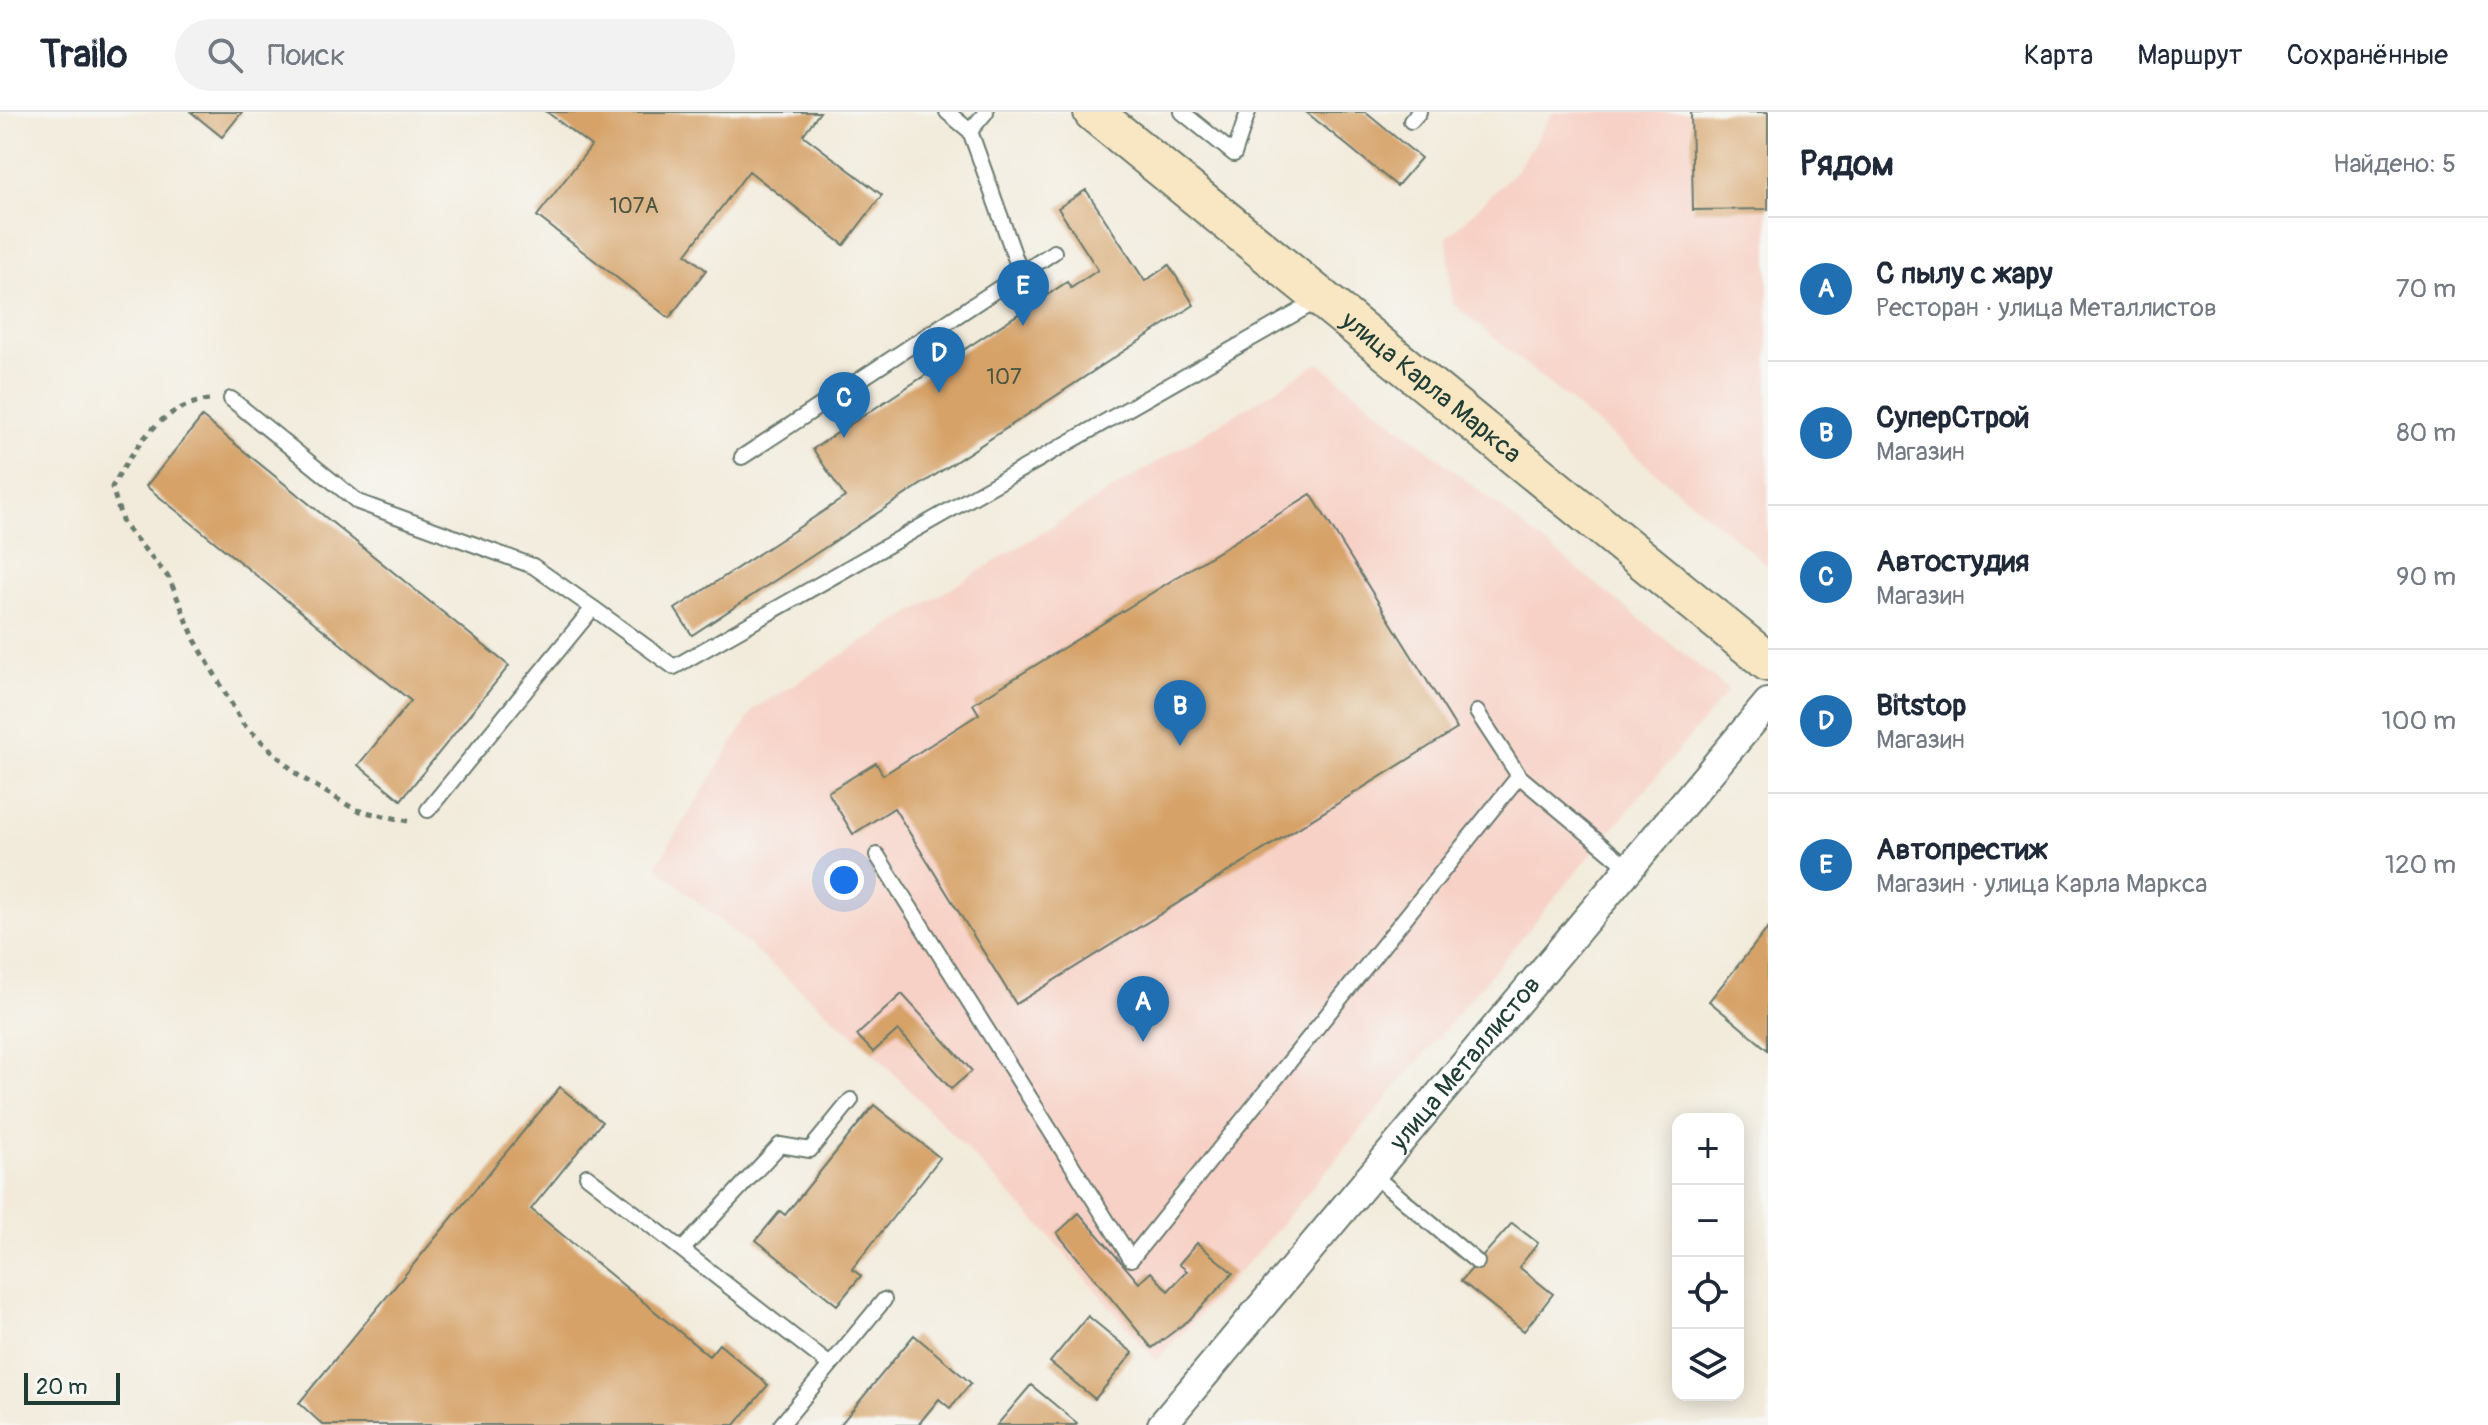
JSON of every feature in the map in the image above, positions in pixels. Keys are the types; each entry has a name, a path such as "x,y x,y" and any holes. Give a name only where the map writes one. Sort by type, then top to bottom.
{"main road":[{"name":"улица Карла Маркса","path":"1093,112 1768,662"}],"street":[{"name":"улица Металлистов","path":"1162,1425 1768,703"}],"lane":[{"path":"947,112 970,131 1021,274"},
{"path":"970,131 986,112"},
{"path":"1182,112 1234,154 1248,112"},
{"path":"742,457 1054,252"},
{"path":"231,399 358,502 533,566 674,667 1323,298"},
{"path":"428,810 593,608"},
{"path":"1477,712 1519,776 1629,868"},
{"path":"877,855 1131,1259 1519,776"},
{"path":"682,1250 780,1145 810,1150 851,1100"},
{"path":"1372,1174 1477,1262"},
{"path":"587,1176 830,1365"},
{"path":"781,1425 884,1300"}],"path":[{"path":"231,399 204,400 176,407 138,443 112,487 123,524 169,578 195,640 243,724 299,776 356,810 414,822 428,810"}],"shaded area":[{"path":"1553,112 1768,112 1768,566 1452,303 1447,237 1517,170"},
{"path":"1319,363 1729,690 1271,1237 1156,1361 1046,1232 873,1052 656,866 754,709"}],"building":[{"path":"191,112 242,112 222,137"},
{"path":"547,112 820,112 803,135 882,195 844,245 749,171 686,254 706,270 669,318 537,216 591,146"},
{"path":"1306,112 1365,112 1421,158 1397,186"},
{"path":"1691,112 1768,112 1768,209 1693,210"},
{"path":"1086,190 1145,281 1169,265 1194,305 692,635 675,609 845,497 813,449 1067,282 1071,288 1098,270 1058,208"},
{"path":"202,417 509,666 401,800 358,765 411,701 146,486"},
{"path":"1311,494 1457,729 1016,1004 894,808 853,834 828,792 876,763 883,775 979,714 973,704"},
{"path":"1768,928 1768,1050 1709,1001"},
{"path":"902,994 972,1071 951,1089 898,1030 873,1052 857,1035"},
{"path":"560,1087 602,1122 531,1209 709,1356 719,1344 768,1385 735,1425 323,1425 299,1403"},
{"path":"874,1105 940,1158 852,1269 861,1276 837,1305 756,1240 780,1211 785,1215"},
{"path":"1079,1213 1139,1283 1151,1272 1168,1291 1187,1271 1179,1264 1197,1243 1233,1273 1189,1320 1152,1348 1057,1233"},
{"path":"1512,1223 1538,1243 1519,1267 1553,1294 1524,1331 1461,1281"},
{"path":"1088,1316 1133,1353 1095,1399 1050,1362"},
{"path":"914,1335 971,1383 950,1408 939,1399 918,1425 840,1425"},
{"path":"1031,1385 1077,1423 997,1425"}],"place":[{"name":"Автопрестиж","path":"1023,326"},
{"name":"Bitstop","path":"939,393"},
{"name":"Автостудия","path":"844,438"},
{"name":"СуперСтрой","path":"1180,746"},
{"name":"С пылу с жару","path":"1143,1042"}]}
